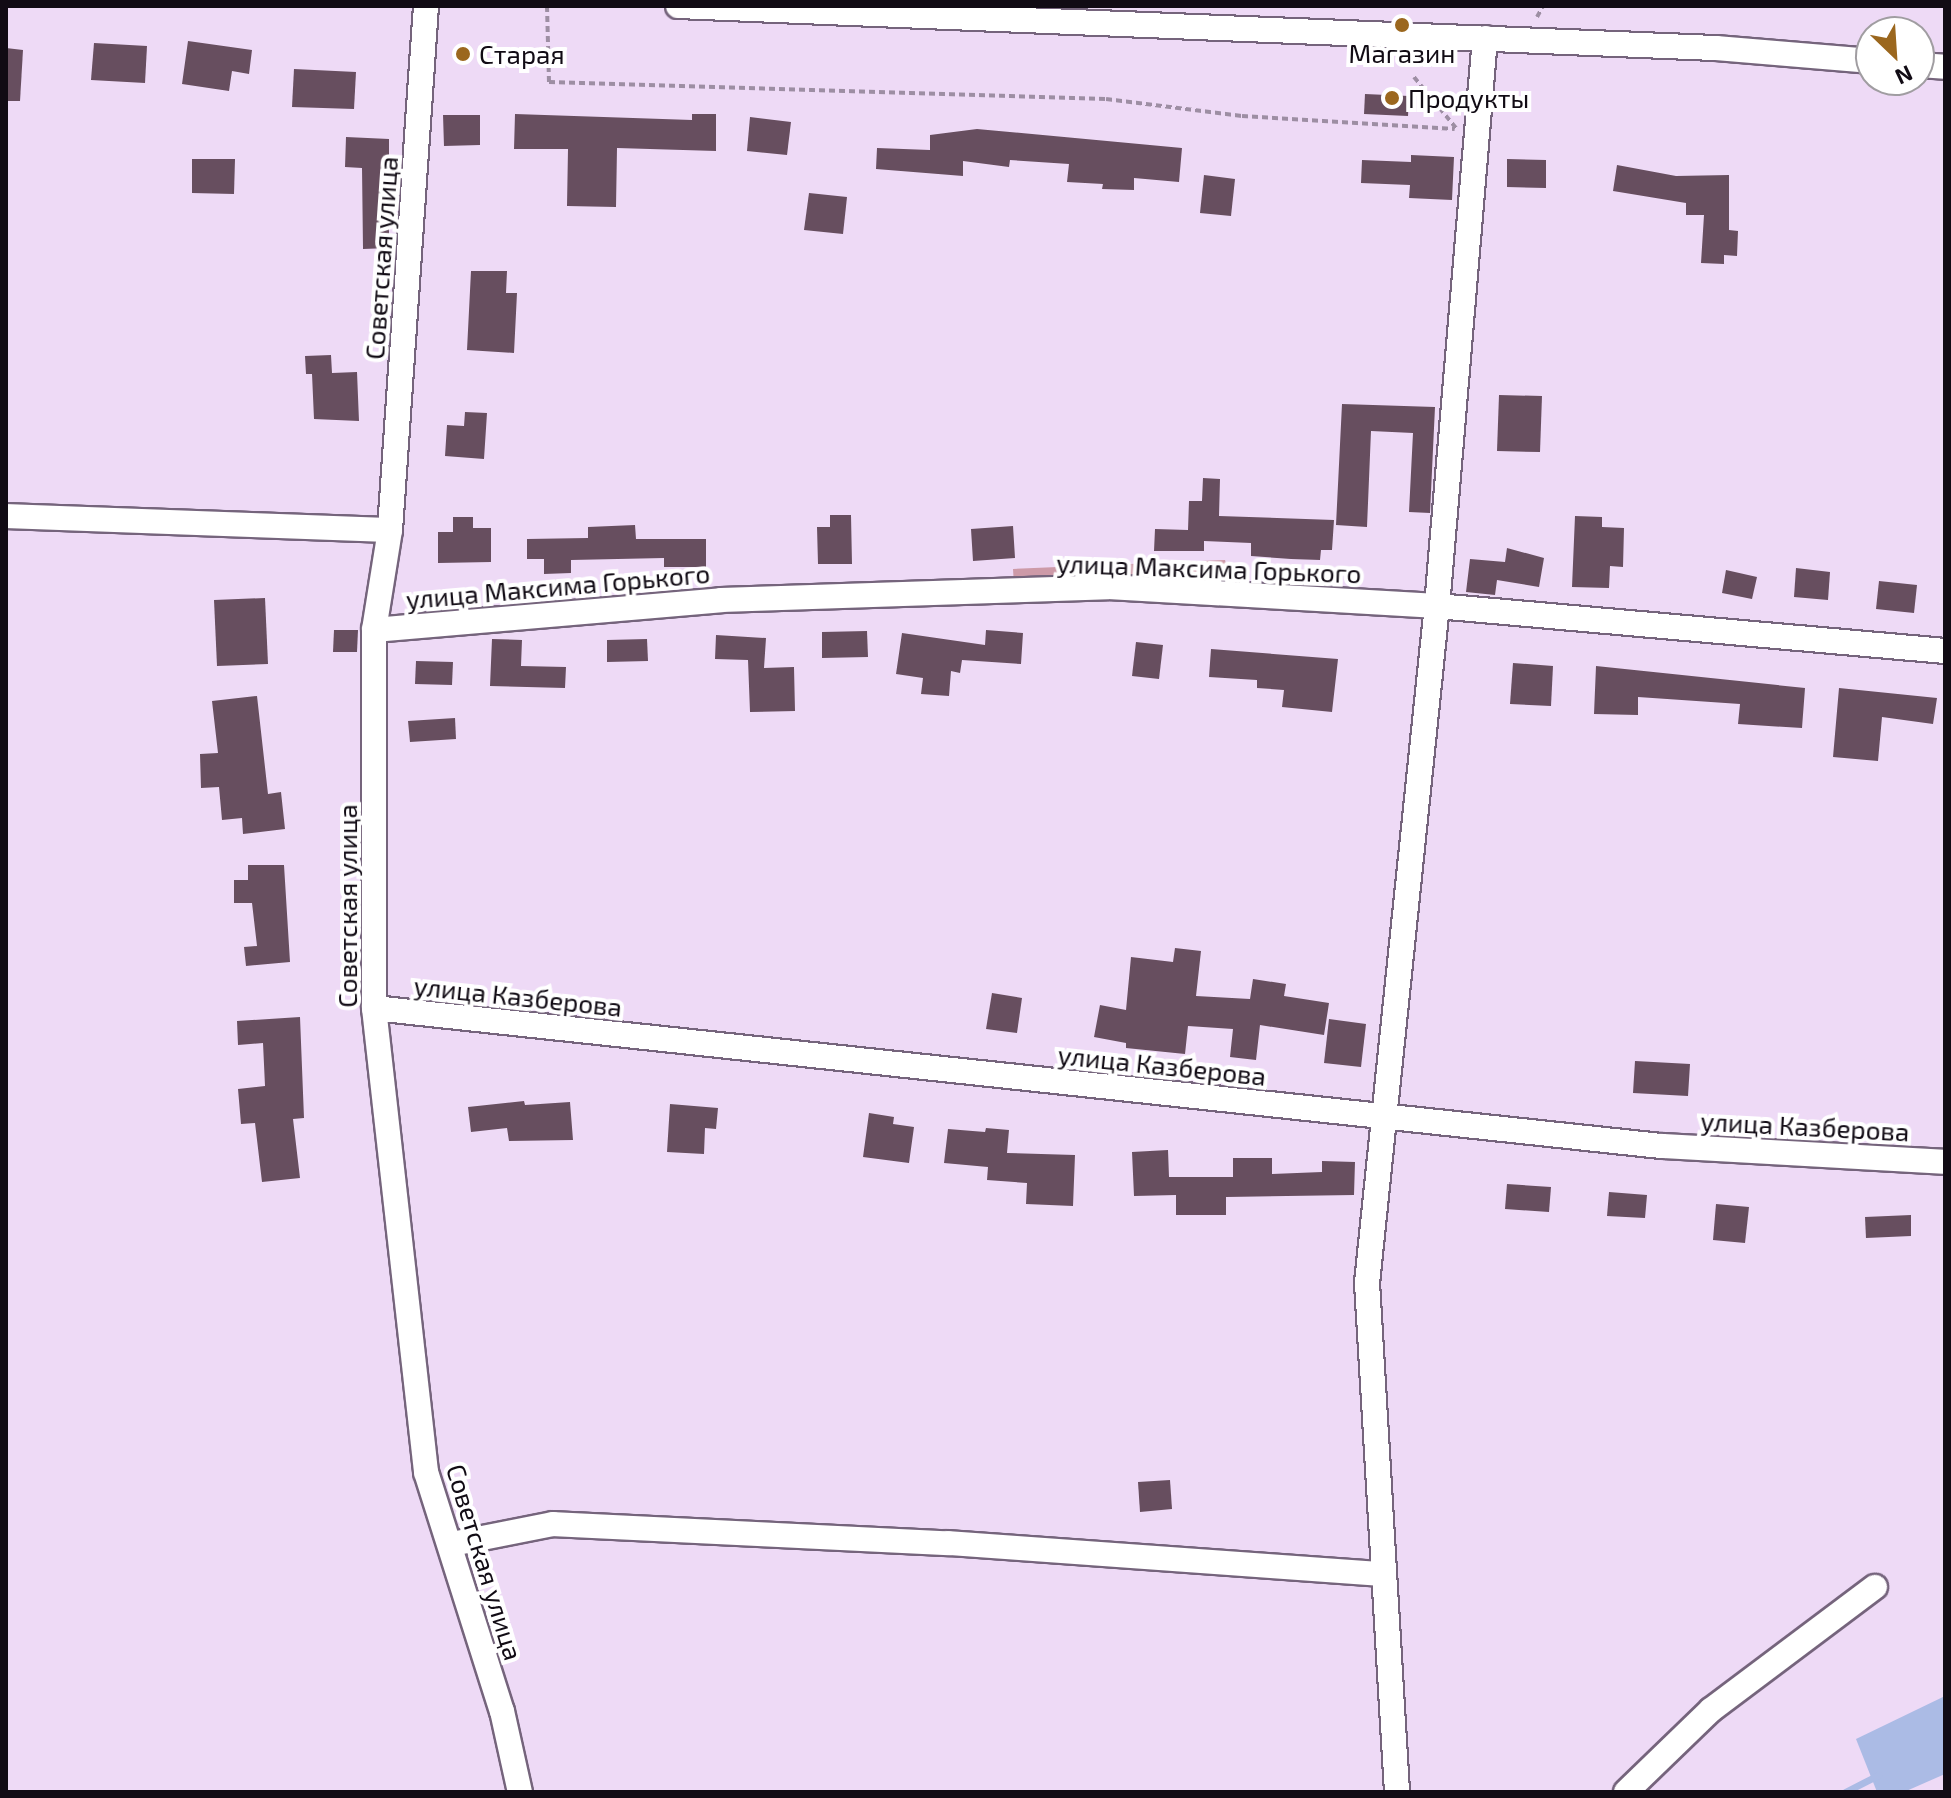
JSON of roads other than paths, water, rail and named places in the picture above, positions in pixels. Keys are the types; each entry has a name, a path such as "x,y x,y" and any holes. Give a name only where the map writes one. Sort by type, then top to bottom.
{"street":[{"name":"Советская улица","path":"426,6 390,530 374,630 374,1008 426,1472 452,1544 502,1711 520,1792"},
{"path":"678,6 1485,38 1855,60"},
{"path":"1397,1792 1381,1574 1367,1283 1381,1117 1437,606 1485,38"},
{"path":"6,516 390,530"},
{"name":"улица Максима Горького","path":"374,630 721,600 1108,587 1437,606 1945,651"},
{"name":"улица Казберова","path":"374,1008 1662,1146 1945,1162"},
{"path":"452,1544 553,1524 948,1543 1381,1574"},
{"path":"1626,1792 1711,1710 1875,1587"}],"water":[{"path":"1945,1696 1945,1774 1904,1792 1877,1792 1856,1739"}],"waterway":[{"path":"1845,1792 1879,1775"}],"place":[{"name":"Магазин","path":"1402,25"},
{"name":"Старая","path":"463,54"},
{"name":"Продукты","path":"1392,98"}]}
